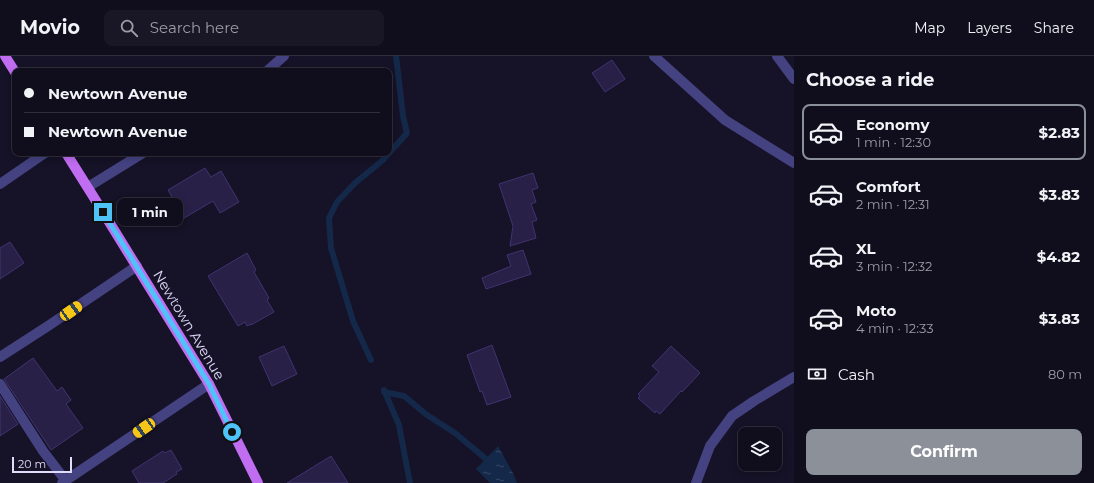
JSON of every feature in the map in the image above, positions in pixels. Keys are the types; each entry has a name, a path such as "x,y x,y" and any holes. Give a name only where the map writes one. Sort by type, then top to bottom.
{"main road":[{"path":"5,56 12,68"},
{"name":"Newtown Avenue","path":"68,156 209,384 258,483"}],"street":[{"path":"270,68 284,56"},
{"path":"654,56 725,120 794,163"},
{"path":"777,56 794,80"},
{"path":"0,184 41,156"},
{"path":"88,187 138,156"},
{"path":"0,357 137,266"},
{"path":"696,483 710,446 732,416 794,377"},
{"path":"0,384 64,482 209,384"}],"water":[{"path":"498,446 517,483 490,483 476,469"}],"building":[{"path":"612,60 625,79 605,92 592,73"},
{"path":"205,168 211,177 221,171 239,202 220,213 213,201 184,218 168,190"},
{"path":"533,173 538,188 532,190 536,202 531,204 537,220 532,222 536,238 510,246 513,226 499,184"},
{"path":"10,242 24,263 0,279 0,248"},
{"path":"523,250 531,274 486,289 482,278 511,266 507,255"},
{"path":"247,253 256,270 254,272 269,298 267,300 274,312 251,325 247,326 245,322 238,326 208,276"},
{"path":"492,345 511,397 487,405 482,391 480,392 467,355"},
{"path":"284,346 297,374 272,386 259,357"},
{"path":"671,346 700,373 660,414 656,411 655,413 638,398 640,396 638,394 659,372 652,366"},
{"path":"33,358 57,391 62,387 71,400 66,404 83,428 51,450 4,379"},
{"path":"0,396 18,424 0,436"},
{"path":"171,450 182,469 163,483 139,483 132,471 163,451 165,453"},
{"path":"331,456 348,483 287,483"}],"waterway":[{"path":"392,150 407,133 403,116 396,56"},
{"path":"371,360 353,321 331,248 329,218 337,202 355,183 387,156"},
{"path":"384,390 399,425 410,483"},
{"path":"384,392 404,396 427,415 455,433 492,464"}],"route":[{"path":"103,212 209,384 232,432"}]}
